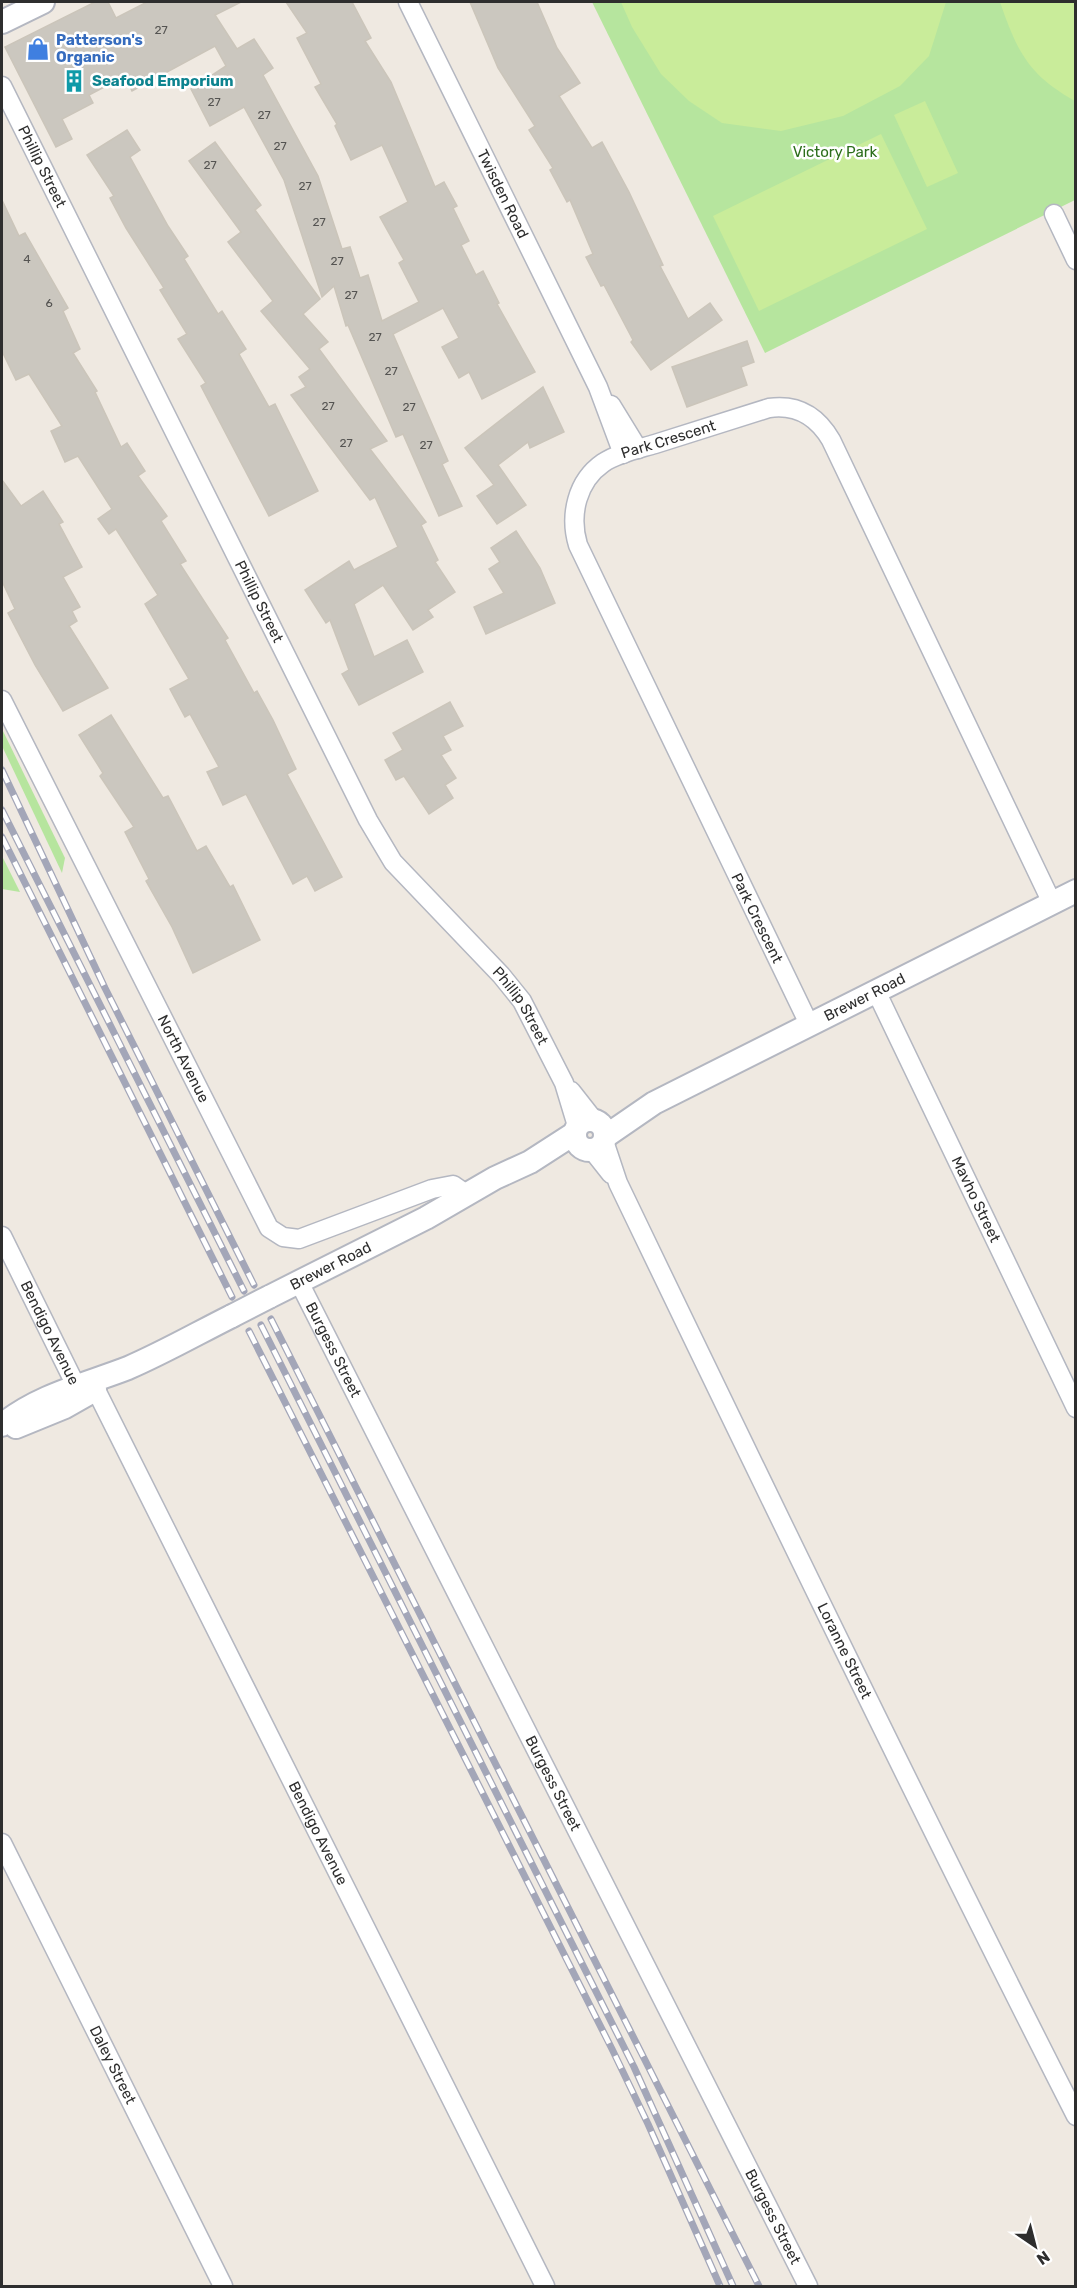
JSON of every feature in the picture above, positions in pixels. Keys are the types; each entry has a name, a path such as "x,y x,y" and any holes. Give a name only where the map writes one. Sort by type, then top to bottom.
{"street":[{"name":"Twisden Road","path":"408,2 631,452"},
{"name":"Phillip Street","path":"2,86 385,850 402,872 501,975 522,1001 591,1134"},
{"path":"1053,214 1076,260"},
{"name":"Park Crescent","path":"809,1024 578,545 573,510 585,482 603,463 631,452 779,407 795,408 805,413 824,429 1052,903"},
{"name":"North Avenue","path":"2,700 269,1228 283,1237 299,1239 432,1189 453,1185 466,1194"},
{"name":"Brewer Road","path":"2,1425 33,1405 86,1388 232,1316 426,1218 466,1194 654,1103 1076,891"},
{"name":"Mavho Street","path":"876,991 1076,1407"},
{"name":"Loranne Street","path":"591,1134 618,1183 876,1720 1076,2116"},
{"name":"Bendigo Avenue","path":"2,1236 86,1388 545,2286"},
{"name":"Burgess Street","path":"299,1282 808,2286"},
{"name":"Brewer Road","path":"2,1431 48,1415 86,1388"},
{"name":"Daley Street","path":"2,1842 224,2286"}],"green space":[{"name":"Victory Park","path":"592,2 1075,2 1075,200 765,353"},
{"path":"621,2 946,2 929,56 900,86 843,116 781,131 722,123 689,101 661,74 632,27"},
{"path":"1000,2 1075,2 1075,101 1046,81 1026,60 1012,34"},
{"path":"925,101 958,173 927,187 894,115"},
{"path":"881,134 927,229 759,311 713,216"},
{"path":"2,729 65,858 62,873 2,746"},
{"path":"2,856 20,892 2,889"}],"building":[{"path":"95,2 108,2 116,18 147,2 241,2 215,15 237,49 254,39 273,68 263,75 318,176 342,249 350,247 360,278 368,275 382,321 419,302 399,263 404,260 380,217 408,202 382,145 351,160 335,126 337,124 315,87 321,84 297,38 307,33 286,2 352,2 371,38 365,41 391,82 435,187 444,182 457,206 453,208 469,241 461,245 476,275 483,271 499,303 497,304 535,372 482,399 469,372 459,378 442,347 459,338 443,308 393,334 448,461 442,464 462,506 439,516 403,434 396,437 348,325 346,326 334,286 322,297 284,180 244,107 210,126 191,89 226,66 215,46 132,91 125,76 89,95 93,103 62,119 72,139 56,147 5,47"},
{"path":"470,2 537,2 557,48 580,83 559,96 592,148 602,142 629,192 663,265 660,266 688,319 710,303 722,320 651,370 631,342 633,340 604,285 601,286 586,257 593,254 570,200 567,202 550,170 553,168 529,130 535,126 498,68"},
{"path":"127,130 140,150 130,157 168,226 188,256 184,259 218,314 222,311 246,349 239,354 269,407 275,404 318,491 269,516 201,386 206,383 178,339 187,334 160,290 164,288 126,228 110,198 114,196 87,155"},
{"path":"215,142 261,205 255,210 320,299 303,314 328,342 319,349 387,441 370,449 426,522 421,525 438,560 435,562 455,592 428,610 433,617 413,630 383,585 354,604 374,657 407,640 423,672 359,705 342,674 349,670 330,620 326,623 305,590 349,561 354,570 398,547 375,497 370,500 291,395 306,387 299,377 310,369 261,311 273,301 228,242 241,232 189,161"},
{"path":"2,200 19,236 25,233 68,308 63,311 80,349 73,353 97,391 95,392 121,447 127,443 145,471 138,476 167,516 161,521 186,561 180,564 228,638 225,640 254,693 257,691 273,720 296,769 287,774 342,877 315,891 307,876 293,884 246,794 223,805 207,772 219,767 190,714 185,717 170,689 189,679 145,604 158,595 116,529 109,534 98,519 112,509 78,456 65,462 51,431 62,426 29,374 16,380 2,351"},
{"path":"747,341 754,362 741,367 747,385 687,407 672,367"},
{"path":"543,387 564,432 530,448 528,442 498,465 526,505 497,524 477,496 494,485 465,448"},
{"path":"2,480 21,506 43,491 63,522 59,524 82,567 63,577 80,607 72,611 77,621 69,626 108,688 63,711 35,665 8,613 15,609 2,581"},
{"path":"516,531 540,568 555,603 486,634 474,607 504,593 489,569 500,562 491,548"},
{"path":"450,702 463,726 443,736 451,750 441,755 456,778 445,785 453,798 429,814 404,776 396,780 385,760 403,750 393,733"},
{"path":"111,715 163,798 168,796 197,851 206,846 230,887 233,885 260,940 193,973 172,927 146,881 149,879 125,832 134,827 100,776 103,773 79,735"}],"railway":[{"path":"2,770 105,988 254,1285"},
{"path":"2,810 244,1291"},
{"path":"2,837 232,1297"},
{"path":"271,1319 759,2286"},
{"path":"261,1325 634,2067 733,2286"},
{"path":"249,1331 612,2049 720,2286"}],"place":[{"name":"Patterson's Organic","path":"38,49"},
{"name":"Seafood Emporium","path":"74,81"}]}
